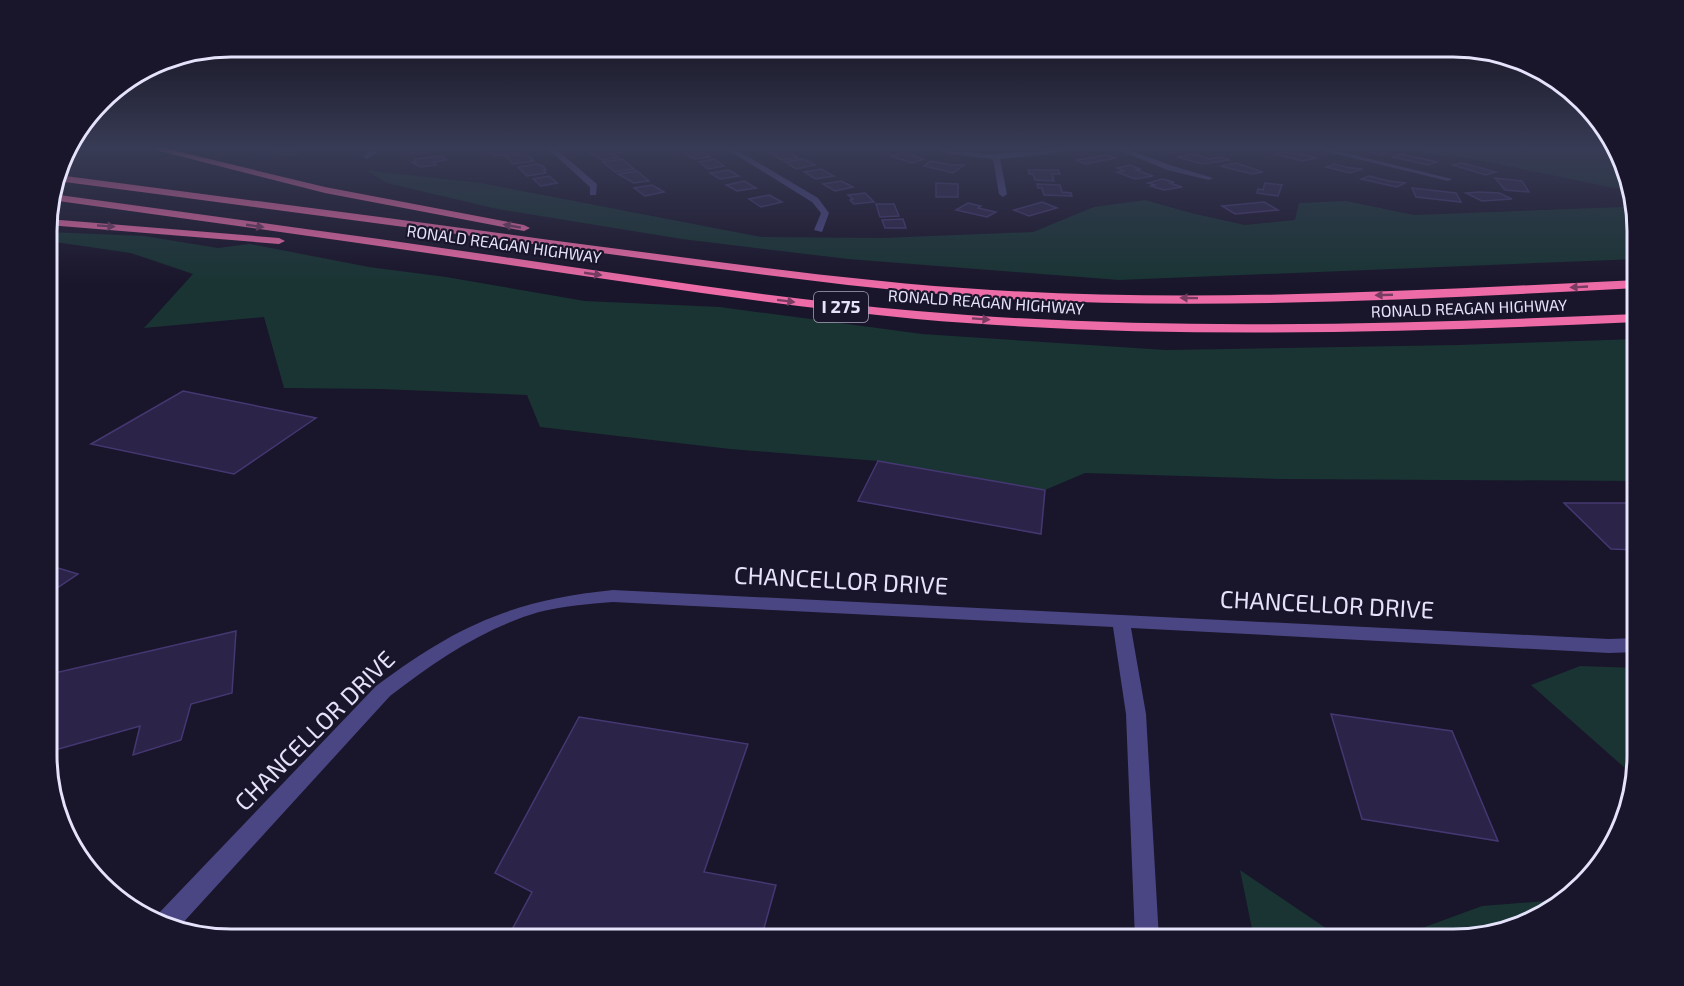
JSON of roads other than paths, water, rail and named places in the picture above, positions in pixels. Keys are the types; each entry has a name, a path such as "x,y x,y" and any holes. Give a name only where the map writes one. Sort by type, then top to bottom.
{"highway":[{"name":"RONALD REAGAN HIGHWAY","path":"170,193 756,271 993,294 1083,297 1319,297 1627,284"},
{"path":"336,193 756,271"},
{"name":"RONALD REAGAN HIGHWAY","path":"60,198 782,300 918,315 1089,326 1335,329 1627,318"},
{"path":"57,223 192,232 565,270"}],"street":[{"path":"803,193 823,208 824,218 819,230"},
{"name":"CHANCELLOR DRIVE","path":"171,918 383,691 420,662 464,636 528,609 571,600 613,596 1627,645"},
{"path":"1121,620 1136,714 1147,929"}]}
